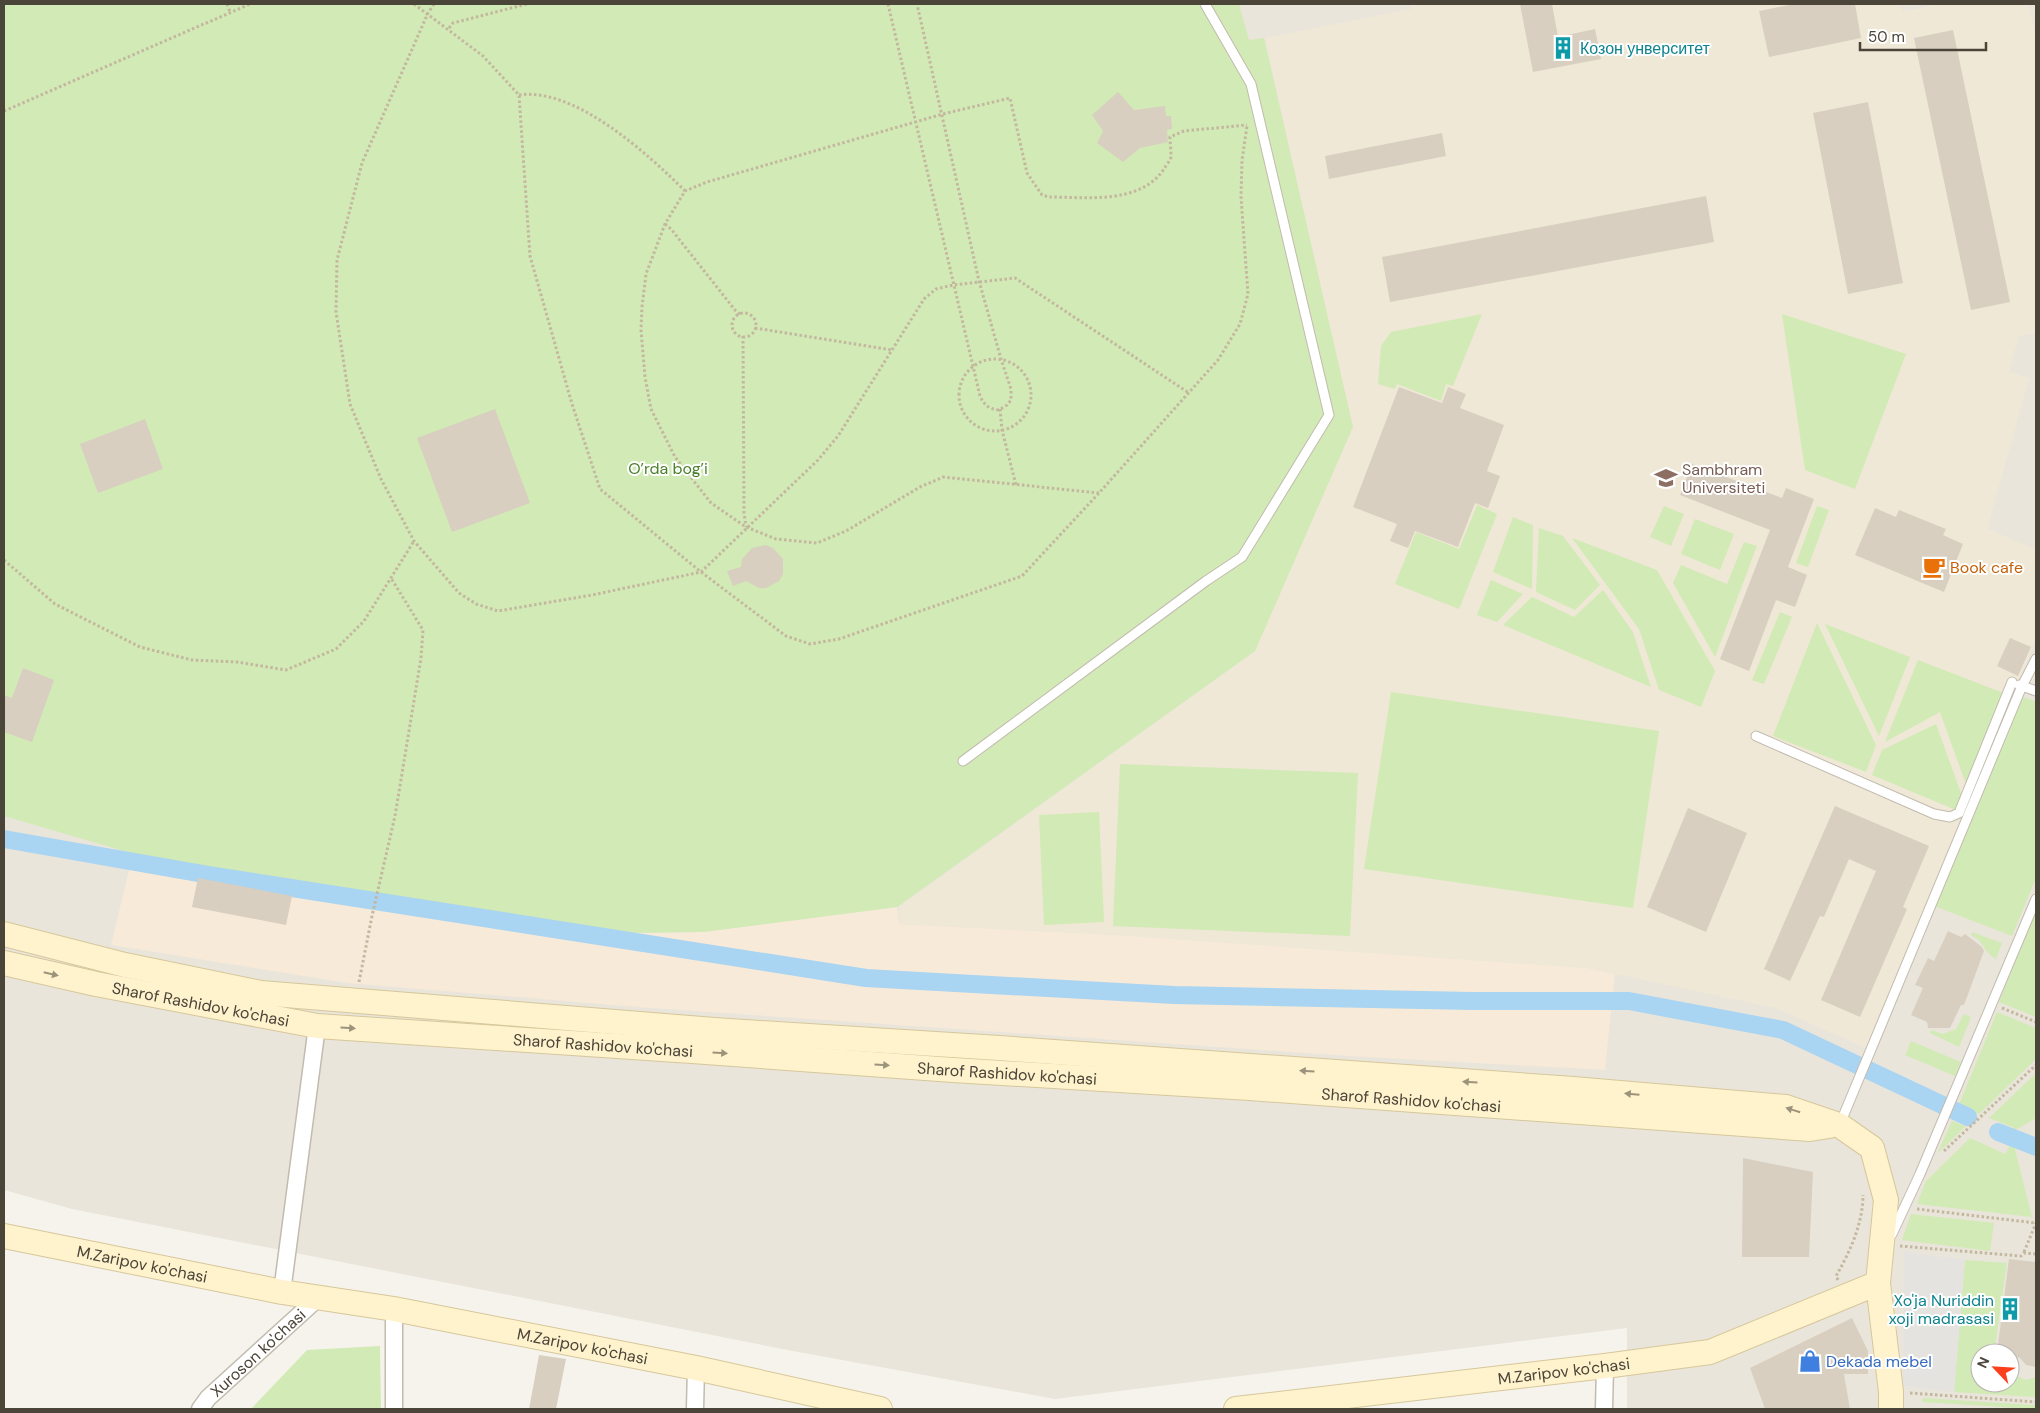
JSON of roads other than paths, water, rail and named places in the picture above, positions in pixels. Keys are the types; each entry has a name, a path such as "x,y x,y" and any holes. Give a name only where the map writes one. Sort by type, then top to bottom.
{"street":[{"path":"4,934 125,965 261,993 714,1030 999,1048 1574,1089 1786,1107 1839,1125 1872,1148 1886,1200 1878,1283 1891,1401"},
{"name":"Sharof Rashidov ko'chasi","path":"4,963 96,984 317,1026 944,1070 1250,1088 1810,1129 1839,1125"},
{"path":"282,1292 321,998"},
{"name":"M.Zaripov ko'chasi","path":"4,1236 282,1292 394,1309 696,1368 880,1409"},
{"name":"M.Zaripov ko'chasi","path":"1236,1409 1305,1405 1710,1352 1878,1283"},
{"name":"Xuroson ko'chasi","path":"200,1409 208,1398 318,1298"},
{"path":"394,1309 394,1409"},
{"path":"1604,1409 1605,1366"},
{"path":"695,1409 696,1368"}],"lane":[{"path":"963,762 1206,581 1242,557 1329,415 1251,84 1205,4"},
{"path":"1756,736 1934,814 1950,817 1959,813 2018,684 2036,659"},
{"path":"2018,684 2036,691"},
{"path":"1839,1125 2018,684"},
{"path":"1878,1283 1894,1228 1934,1142 2036,899"}],"waterway":[{"path":"4,839 209,875 866,978 1174,995 1473,1001 1629,1001 1783,1030 1968,1117"},
{"path":"1998,1132 2036,1147"}],"place":[{"name":"Козон унверситет","path":"1563,48"},
{"name":"Sambhram Universiteti","path":"1666,478"},
{"name":"Book cafe","path":"1934,567"},
{"name":"Xo'ja Nuriddin xoji madrasasi","path":"2010,1309"},
{"name":"Dekada mebel","path":"1810,1361"}],"park label":[{"name":"O’rda bog’i","path":"668,468"}]}
